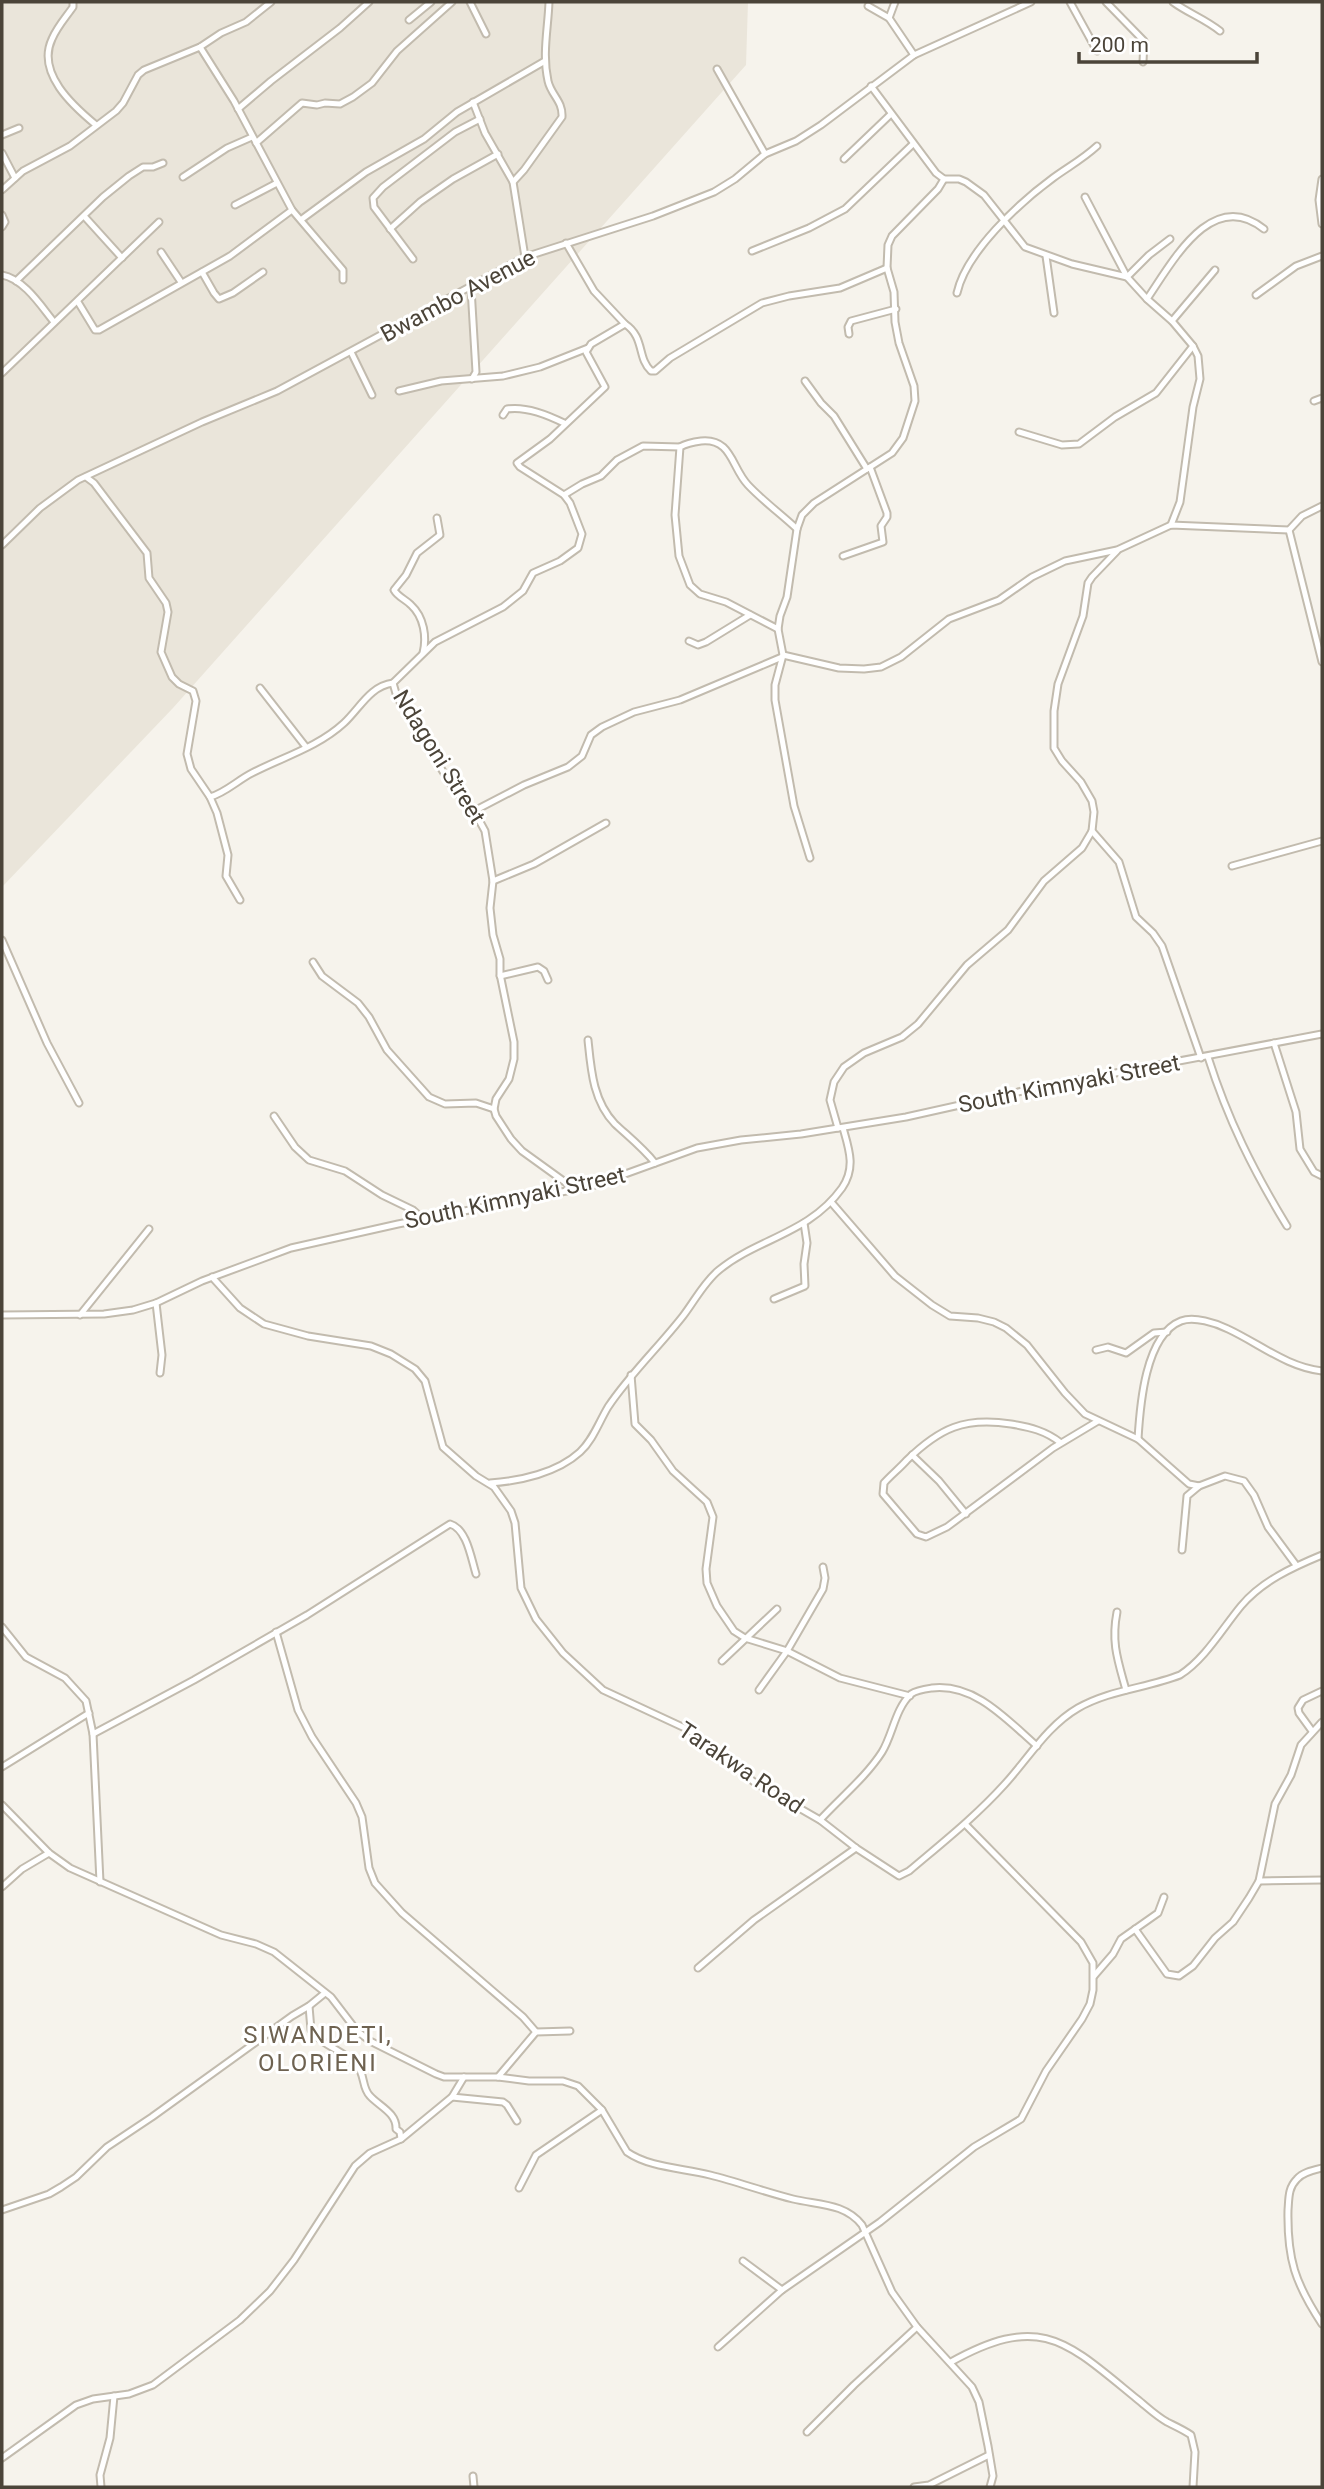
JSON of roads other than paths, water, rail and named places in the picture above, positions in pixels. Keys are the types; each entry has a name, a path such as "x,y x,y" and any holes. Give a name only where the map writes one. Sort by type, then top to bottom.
{"street":[{"path":"73,2 74,7 52,38 49,61 53,75 65,96 96,125"},
{"path":"2,190 39,161 69,146 116,111 133,82 144,70 200,47 221,33 246,22 271,2"},
{"path":"238,109 369,2"},
{"path":"410,20 431,2"},
{"path":"183,177 226,148 254,140 302,103 340,104 372,83 405,43 452,2"},
{"path":"470,2 486,34"},
{"path":"513,182 562,117 561,104 548,84 545,61 549,2"},
{"path":"889,18 895,2"},
{"name":"Bwambo Avenue","path":"2,545 62,490 86,477 202,422 277,391 525,257 653,216 714,192 735,179 765,154 796,141 815,129 914,55 1031,2"},
{"path":"1070,2 1097,51"},
{"path":"1106,2 1144,41 1146,48 1143,62"},
{"path":"1172,2 1208,21 1220,31"},
{"path":"868,6 889,18 914,55"},
{"path":"200,47 238,109 292,210 343,270 343,280"},
{"path":"302,219 318,210 349,183 424,139 473,102 545,61"},
{"path":"717,69 765,154"},
{"path":"871,86 913,144 944,179 967,182 984,195 1026,247 1046,256 1128,277"},
{"path":"473,102 485,133 513,182 525,257"},
{"path":"844,159 891,114"},
{"path":"413,259 374,207 372,202 375,194 455,132 480,119"},
{"path":"2,135 19,128"},
{"path":"752,251 809,228 845,209 913,144"},
{"path":"957,293 967,268 1004,221 1053,178 1079,162 1097,146"},
{"path":"2,153 15,178"},
{"path":"390,229 420,202 498,154"},
{"path":"16,281 103,197 137,170 163,163"},
{"path":"810,858 792,795 775,700 775,685 782,656 778,629 793,565 797,528 802,514 814,503 869,468 897,447 903,438 915,401 914,386 900,343 894,292 887,268 888,245 892,236 938,189 944,179"},
{"path":"1322,179 1319,200 1322,224"},
{"path":"235,205 277,183"},
{"path":"1085,197 1128,277 1147,299 1172,321 1198,356 1200,379 1191,419 1180,502 1171,525"},
{"path":"78,302 97,330 230,256 292,210"},
{"path":"2,215 5,222 2,227"},
{"path":"1147,299 1186,244 1215,220 1240,215 1264,229"},
{"path":"84,216 122,258"},
{"path":"2,373 159,222"},
{"path":"1128,277 1149,255 1170,239"},
{"path":"566,243 603,303 635,332 646,366 651,371 762,303 840,288 887,268"},
{"path":"161,253 181,282"},
{"path":"1046,256 1054,313"},
{"path":"1256,295 1296,266 1322,256"},
{"path":"1172,321 1215,270"},
{"path":"202,272 219,299 233,293 262,272"},
{"path":"2,275 16,281 38,301 54,322"},
{"path":"471,288 476,372 472,379"},
{"path":"849,334 851,321 896,309"},
{"path":"400,391 433,382 503,376 530,370 587,348 625,324"},
{"path":"1019,432 1062,445 1079,444 1115,416 1152,397 1193,346"},
{"path":"587,348 587,356 605,387 550,439 517,463 520,467 564,495 601,476 617,460 643,446 680,447 710,440 718,442 733,460 746,483 797,528"},
{"path":"351,352 372,395"},
{"path":"805,381 821,404 834,416 869,468 887,513 881,526 883,542 843,556"},
{"path":"1314,401 1322,398"},
{"path":"503,415 508,409 517,408 564,423"},
{"path":"680,447 675,515 679,555 690,585 700,594 726,602 778,629"},
{"path":"86,477 94,482 141,544 149,561 149,578 166,603 168,612 161,652 172,677 178,684 193,691 196,701 187,754 191,768 210,797 226,843 226,876 240,900"},
{"name":"Ndagoni Street","path":"494,1109 496,1099 509,1079 514,1059 514,1042 500,976 500,959 490,908 492,881 485,831 474,811 446,777 397,697 393,683 443,636 488,616 515,599 533,573 560,561 579,548 582,534 564,495"},
{"path":"474,811 568,767 582,757 591,735 602,727 634,712 680,700 782,656 839,667 881,667 901,657 950,619 999,600 1032,577 1065,561 1117,551 1171,525 1289,530 1303,516 1322,506"},
{"path":"423,653 425,636 418,611 394,590 406,575 417,553 440,535 437,518"},
{"path":"1289,530 1322,662"},
{"path":"488,1483 517,1480 540,1473 579,1452 631,1375 659,1346 721,1268 804,1223 831,1202 842,1188 852,1167 831,1100 834,1082 844,1067 864,1053 902,1037 918,1024 967,965 1008,930 1044,881 1082,848 1092,831 1092,800 1054,748 1055,702 1058,684 1081,624 1088,583 1117,551"},
{"path":"689,642 698,645 706,642 750,615"},
{"path":"210,797 253,772 306,747 341,725 372,691 384,684 393,683"},
{"path":"260,688 306,747"},
{"path":"492,881 534,864 606,823"},
{"path":"1092,831 1119,862 1136,917 1162,946 1227,1115 1287,1226"},
{"path":"1232,866 1322,841"},
{"path":"2,940 47,1043 79,1103"},
{"path":"313,962 323,976 358,1003 387,1050 429,1097 445,1104 476,1103 494,1109 511,1139 522,1151 576,1190"},
{"path":"500,976 538,967 544,971 548,980"},
{"name":"South Kimnyaki Street","path":"2,1315 118,1313 156,1303 212,1277 291,1248 521,1199 576,1190 715,1144 906,1117 1036,1088 1322,1034"},
{"path":"589,1040 591,1074 603,1107 655,1163"},
{"path":"1273,1043 1296,1112 1300,1149 1314,1172 1322,1176"},
{"path":"274,1116 295,1147 309,1160 345,1171 382,1195 413,1210 424,1220"},
{"path":"831,1202 895,1276 950,1316 994,1322 1017,1336 1073,1403 1098,1421 1138,1439 1182,1479 1199,1486"},
{"path":"774,1299 805,1286 807,1243 804,1223"},
{"path":"80,1315 149,1229"},
{"name":"Tarakwa Road","path":"212,1277 240,1308 264,1324 308,1336 371,1346 391,1354 415,1369 425,1381 443,1447 500,1493 511,1511 517,1535 521,1588 527,1603 551,1641 603,1690 689,1730 754,1782 820,1820 893,1873 903,1876 965,1824 1067,1715 1086,1703 1170,1679 1187,1671 1250,1597 1296,1565 1322,1555"},
{"path":"156,1303 162,1355 160,1373"},
{"path":"1138,1439 1140,1408 1149,1362 1167,1332 1185,1320 1209,1322 1227,1328 1276,1356 1312,1370 1322,1371"},
{"path":"1096,1350 1108,1347 1126,1353 1154,1333 1167,1332"},
{"path":"631,1375 635,1424 651,1440 673,1471 711,1508 707,1583 724,1619 734,1631 745,1638 787,1651 840,1678 910,1696"},
{"path":"1061,1443 1034,1428 992,1421 959,1424 939,1434 912,1455 888,1478 882,1488 888,1501 918,1534 926,1537 966,1514 1061,1443 1098,1421"},
{"path":"912,1455 939,1480 966,1514"},
{"path":"1182,1550 1187,1496 1199,1486 1225,1476 1244,1481 1254,1495 1268,1527 1296,1565"},
{"path":"93,1734 344,1593 450,1524 457,1527 464,1539 476,1574"},
{"path":"759,1689 787,1651 823,1589 823,1567"},
{"path":"722,1661 778,1609"},
{"path":"1117,1612 1113,1633 1114,1646 1126,1690"},
{"path":"2,1628 26,1657 60,1674 86,1701 93,1734 100,1882"},
{"path":"276,1632 298,1710 362,1817 372,1877 402,1913 523,2017 536,2032"},
{"path":"820,1820 881,1754 901,1709 910,1696 923,1689 946,1687 969,1693 1037,1746"},
{"path":"1312,1731 1299,1713 1298,1707 1303,1700 1322,1691"},
{"path":"2,1767 89,1713"},
{"path":"1135,1929 1167,1974 1179,1976 1193,1966 1215,1938 1233,1922 1259,1881 1272,1811 1291,1775 1301,1745 1322,1722"},
{"path":"2,1805 49,1853 70,1868 221,1935 256,1944 274,1952 340,2007 357,2031 386,2051 444,2077 563,2081 578,2086 602,2110 627,2152 634,2157 709,2174 794,2200 837,2207 856,2217 892,2292 918,2327 972,2387 979,2402 993,2476 990,2487"},
{"path":"718,2347 782,2290 903,2205 974,2147 1021,2119 1046,2071 1090,2004 1093,1964 1081,1942 965,1824"},
{"path":"698,1968 754,1920 856,1848"},
{"path":"2,1887 22,1869 49,1853"},
{"path":"1259,1881 1322,1880"},
{"path":"1094,1976 1113,1954 1121,1939 1158,1913 1164,1897"},
{"path":"2,2210 49,2194 76,2178 97,2156 132,2128 325,1993"},
{"path":"309,2006 311,2030 356,2063 363,2074 366,2093 387,2110 397,2123 396,2129 400,2132 401,2139"},
{"path":"498,2077 536,2032 570,2031"},
{"path":"2,2458 76,2405 93,2399 138,2392 161,2380 249,2311 270,2291 294,2260 355,2166 370,2153 401,2139 452,2096 464,2077"},
{"path":"452,2096 505,2102 517,2121"},
{"path":"519,2188 536,2155 602,2110"},
{"path":"1322,2168 1301,2175 1291,2188 1288,2228 1289,2253 1294,2272 1303,2294 1322,2324"},
{"path":"743,2261 782,2290"},
{"path":"807,2432 863,2375 918,2327"},
{"path":"951,2361 980,2347 1015,2337 1044,2337 1062,2344 1154,2413 1191,2435 1195,2452 1193,2487"},
{"path":"101,2487 100,2475 110,2438 114,2396"},
{"path":"914,2487 929,2485 989,2455"},
{"path":"473,2476 474,2487"}],"district":[{"name":"SIWANDETI, OLORIENI","path":"318,2049"}]}
